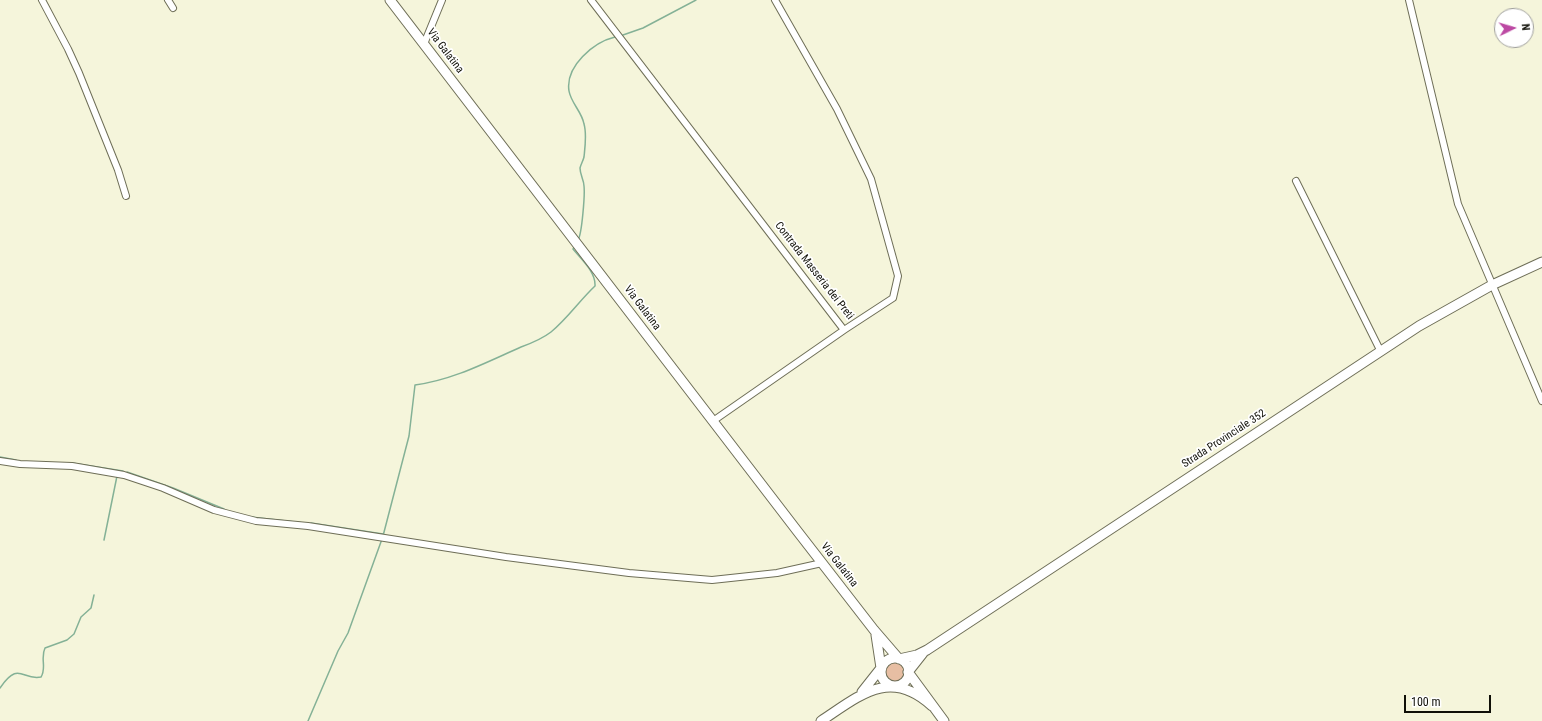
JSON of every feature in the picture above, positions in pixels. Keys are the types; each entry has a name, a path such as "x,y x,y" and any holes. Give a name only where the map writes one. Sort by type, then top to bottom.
{"main road":[{"name":"Via Galatina","path":"390,0 874,630 899,659"},
{"name":"Strada Provinciale 352","path":"899,659 917,655 927,650 1380,350 1451,307 1492,285 1542,262"},
{"name":"Via Galatina","path":"874,630 878,642 881,668"},
{"name":"Strada Provinciale 352","path":"908,672 927,650"},
{"path":"821,721 858,696 871,684 888,660 899,659 907,666 908,672 944,721"},
{"path":"881,668 883,680 919,696 932,706"},
{"path":"858,696 874,689 903,683 908,672"}],"street":[{"path":"42,0 79,73 118,170 126,196"},
{"path":"168,0 173,8"},
{"path":"424,44 442,0"},
{"name":"Contrada Masseria dei Preti","path":"591,0 844,330 893,298 898,276 871,179 837,109 775,0"},
{"path":"1409,0 1458,204 1542,401"},
{"path":"1296,181 1380,350"},
{"path":"713,421 844,330"},
{"path":"0,461 20,464 89,468 124,475 162,488 214,510 238,517 629,573 712,580 777,573 822,562"}],"shaded area":[{"path":"895,661 903,664 906,672 903,680 895,683 887,680 884,672 887,664"}],"waterway":[{"path":"623,35 643,28 696,0"},
{"path":"578,240 581,230 584,205 584,184 580,168 584,157 586,140 583,120 570,95 569,82 576,64 583,56 598,44 615,37"},
{"path":"383,536 409,436 415,385 429,383 470,370 537,341 551,332 595,286 595,281 591,271 573,249 574,247"},
{"path":"0,457 16,460"},
{"path":"72,463 123,471"},
{"path":"127,472 173,488 224,509"},
{"path":"104,540 117,476"},
{"path":"251,517 304,523"},
{"path":"311,523 383,534"},
{"path":"308,721 338,651 348,633 382,539"},
{"path":"0,688 6,680 16,673 41,677 43,674 43,655 45,648 67,640 74,634 81,617 91,608 94,595"}]}
